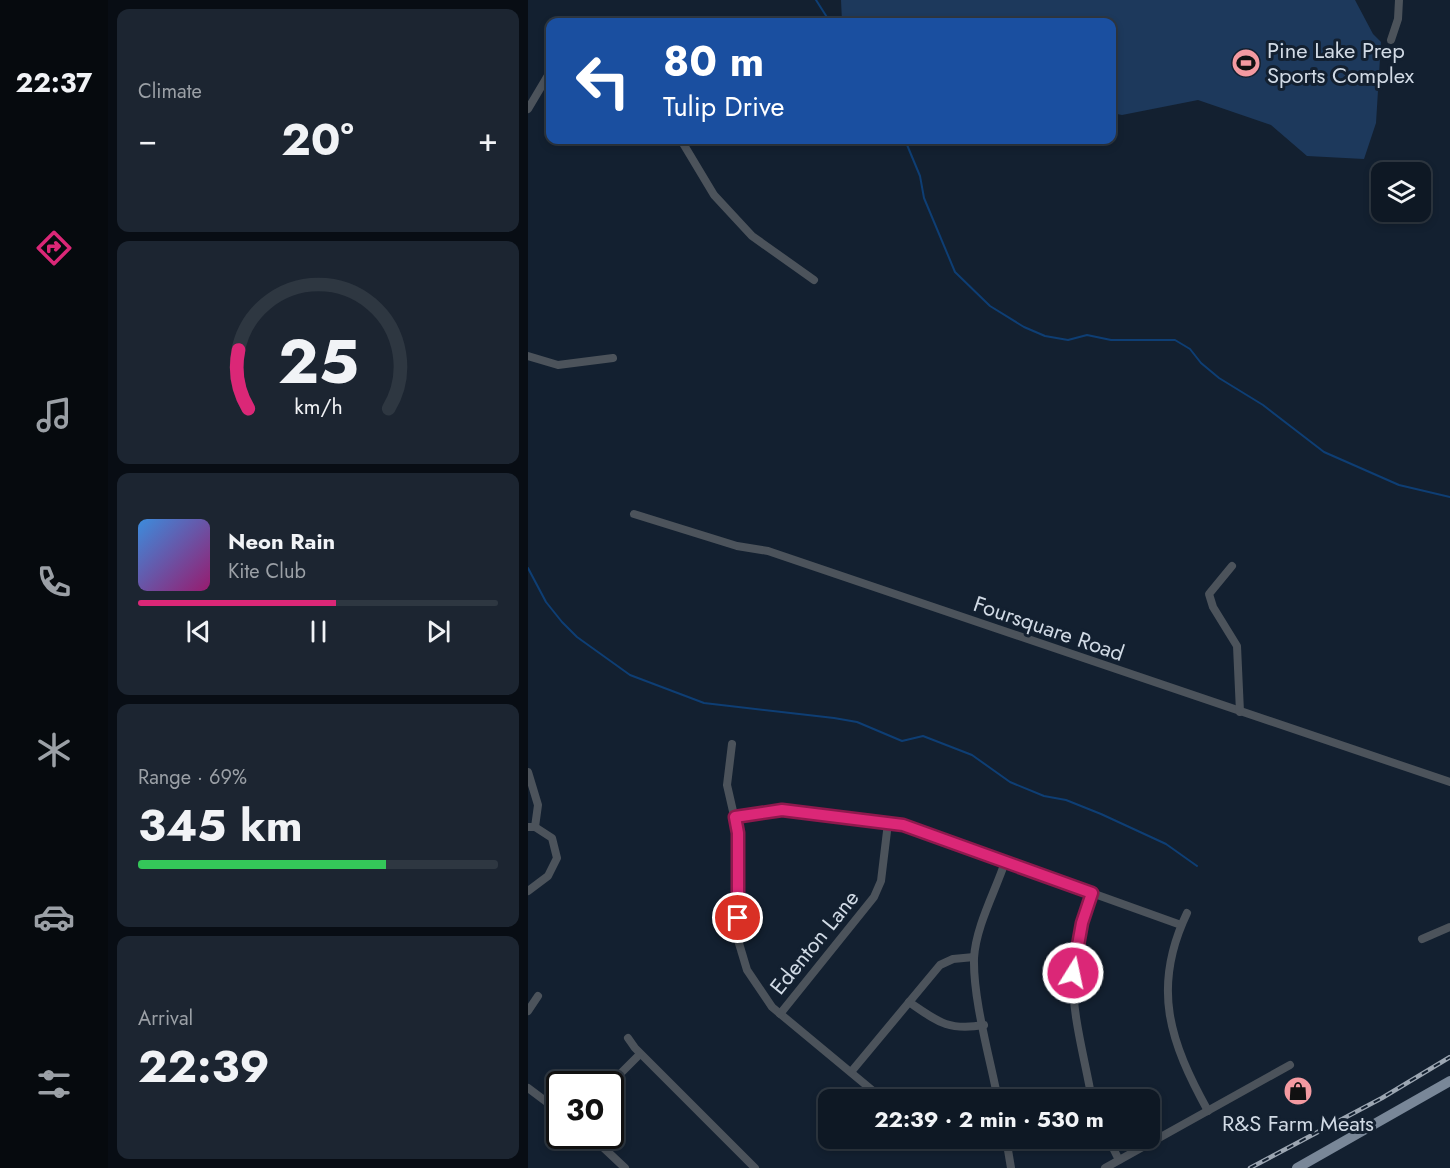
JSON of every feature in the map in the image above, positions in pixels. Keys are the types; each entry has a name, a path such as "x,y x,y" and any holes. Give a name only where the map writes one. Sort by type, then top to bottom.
{"main road":[{"path":"1297,1168 1450,1081"}],"street":[{"path":"1391,40 1398,19 1399,0"},
{"path":"528,109 546,79"},
{"path":"683,144 714,195 752,236 814,280"},
{"path":"528,356 558,365 613,358"},
{"name":"Foursquare Road","path":"634,514 738,546 768,551 1450,782"},
{"path":"1232,566 1209,594 1213,607 1237,646 1240,712"},
{"path":"732,744 728,784 738,833 738,940 754,984 780,1014 871,1089"},
{"path":"528,772 538,805 532,827 552,838 557,858 548,876 528,891"},
{"path":"735,817 782,810 903,825 1182,925"},
{"name":"Edenton Lane","path":"780,1014 874,897 881,881 888,823"},
{"path":"996,1089 975,980 974,957 978,937 1005,862"},
{"path":"1090,1089 1074,1000 1073,973 1082,923 1092,893"},
{"path":"1187,914 1170,960 1167,996 1181,1060 1208,1111"},
{"path":"1422,939 1450,927"},
{"path":"851,1072 940,965 953,959 974,957"},
{"path":"528,1011 538,996"},
{"path":"909,1002 941,1024 952,1028 984,1025"},
{"path":"628,1038 640,1053 755,1168"},
{"path":"623,1071 640,1053"},
{"path":"1105,1168 1290,1065"},
{"path":"528,1089 546,1102"},
{"path":"605,1149 625,1168"},
{"path":"1008,1149 1011,1168"},
{"path":"1114,1149 1119,1160"}],"shaded area":[{"name":"Pine Lake Prep Sports Complex","path":"841,0 1355,0 1373,34 1381,42 1376,123 1364,159 1307,156 1271,125 1198,100 1122,115 1116,114 1116,18 842,18"}],"waterway":[{"path":"816,0 827,18"},
{"path":"907,144 920,176 924,198 955,272 990,306 1024,327 1045,336 1068,340 1087,335 1111,340 1175,340 1190,349 1201,363 1219,378 1263,405 1324,452 1399,485 1450,497"},
{"path":"528,568 546,602 562,622 577,637 630,675 704,703 857,722 902,741 923,736 972,755 1010,782 1044,796 1066,800 1166,844 1197,866"}],"railway":[{"path":"1250,1168 1382,1098 1450,1057"}],"place":[{"name":"Pine Lake Prep Sports Complex","path":"1246,63"},
{"name":"R&S Farm Meats","path":"1298,1091"}],"route":[{"path":"738,918 738,833 735,817 768,810 782,810 903,825 1092,893 1082,923 1073,973"}]}
